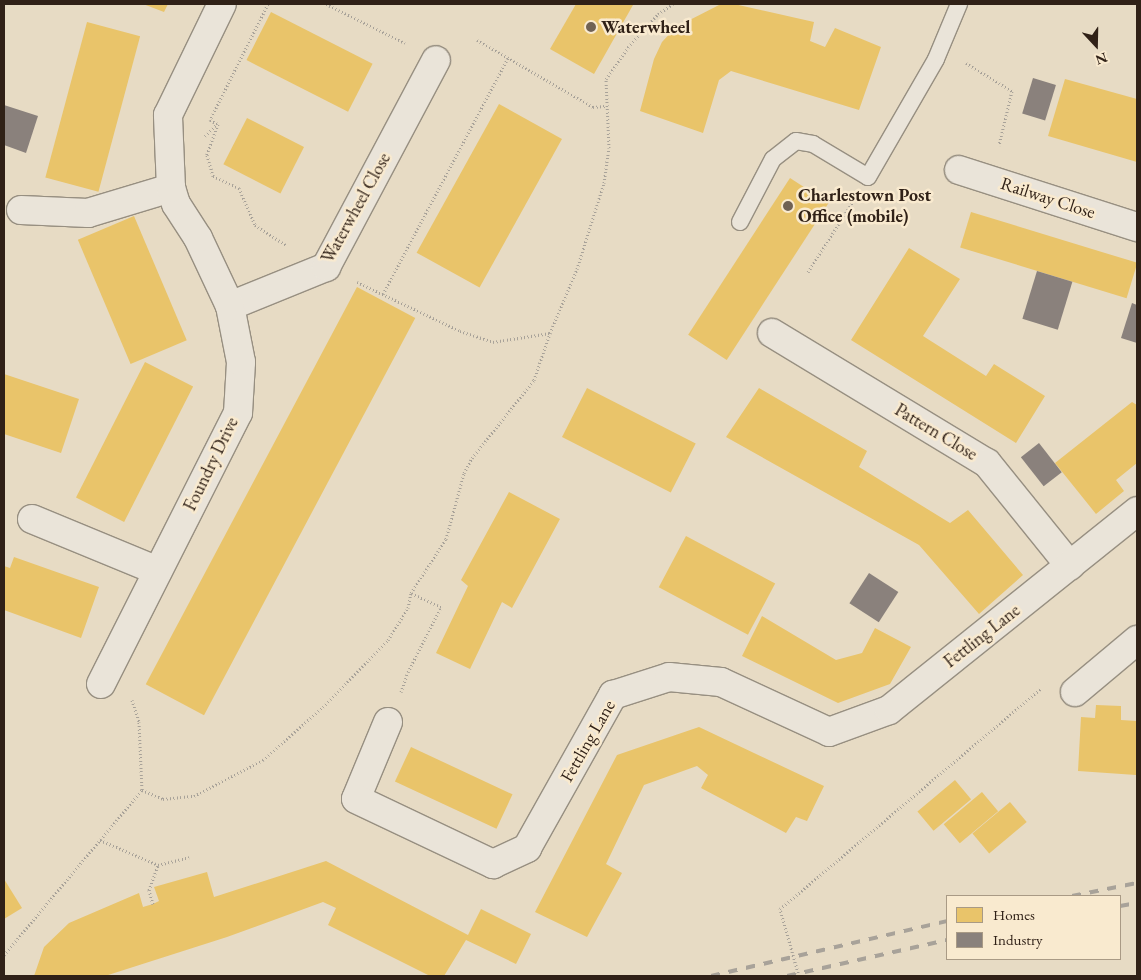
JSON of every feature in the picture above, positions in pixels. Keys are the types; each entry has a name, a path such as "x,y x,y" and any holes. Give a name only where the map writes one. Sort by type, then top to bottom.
{"street":[{"name":"Foundry Drive","path":"101,684 238,413 241,362 230,306 198,238 176,204 171,188 168,115 222,4"},
{"name":"Waterwheel Close","path":"230,306 326,267 436,60"},
{"name":"Railway Close","path":"959,170 1137,227"},
{"path":"21,210 88,213 171,188"},
{"name":"Pattern Close","path":"772,333 987,463 1070,566"},
{"path":"1070,566 1137,511"},
{"path":"32,518 158,570"},
{"name":"Fettling Lane","path":"388,722 356,799 494,864 527,848 613,695 669,677 720,682 829,732 889,710 1070,566"},
{"path":"1075,692 1137,640"}],"lane":[{"path":"740,222 773,159 796,141 813,144 868,177 936,59 959,4"}],"path":[{"path":"268,4 210,120 218,124 207,155 213,176 240,188 255,225 326,267 460,331 493,342 550,333"},
{"path":"326,4 436,60"},
{"path":"142,790 162,799 194,796 263,760 323,708 388,640 408,608 411,593 446,539 459,489 472,458 534,380 550,333 577,270 604,183 609,148 605,106 606,79 628,47 658,14 673,4"},
{"path":"477,40 593,107 605,106"},
{"path":"383,294 508,58"},
{"path":"990,180 1012,91 992,79"},
{"path":"808,272 868,177"},
{"path":"400,696 408,672 441,607 411,593"},
{"path":"4,955 142,790 139,722 133,701 117,688 101,684"},
{"path":"799,976 780,909 1042,688"},
{"path":"100,840 158,865 189,857"},
{"path":"153,904 149,890 158,865"}],"building: Homes":[{"path":"143,4 168,4 164,12"},
{"name":"Waterwheel","path":"576,4 633,5 594,74 550,49"},
{"path":"721,4 734,4 814,22 810,41 825,47 835,28 881,47 859,110 731,71 719,80 703,133 640,111 654,59 662,42 676,27"},
{"path":"271,12 373,64 348,112 246,60"},
{"path":"87,22 140,36 98,192 45,178"},
{"path":"1065,79 1137,99 1137,162 1048,136"},
{"path":"499,104 562,139 480,288 417,253"},
{"path":"247,118 304,147 280,193 223,164"},
{"path":"790,178 829,203 727,360 688,335"},
{"path":"971,212 1137,263 1127,298 960,247"},
{"path":"134,216 187,340 131,364 78,240"},
{"path":"909,248 960,279 923,336 986,376 994,364 1045,396 1016,443 851,340"},
{"path":"357,287 415,318 204,715 146,684"},
{"path":"145,362 193,387 124,522 76,497"},
{"path":"4,374 79,399 61,453 4,434"},
{"path":"587,388 696,443 671,492 562,437"},
{"path":"759,388 867,451 859,467 950,523 968,510 1023,575 979,614 919,545 726,437"},
{"path":"1132,402 1137,405 1137,463 1116,480 1124,491 1096,514 1055,463"},
{"path":"509,492 560,519 512,608 502,602 470,669 436,653 468,586 461,580"},
{"path":"686,536 775,583 748,635 659,587"},
{"path":"14,557 99,587 81,638 4,610 4,566 10,568"},
{"path":"762,616 836,660 862,653 875,628 911,647 890,684 838,703 742,656"},
{"path":"1096,705 1121,706 1121,720 1137,721 1136,775 1078,771 1081,717 1095,718"},
{"path":"699,727 824,786 807,821 796,817 786,833 701,788 708,775 697,766 644,785 606,864 622,873 587,937 535,912 617,755"},
{"path":"411,747 513,794 496,829 395,781"},
{"path":"955,780 971,799 934,831 917,811"},
{"path":"982,792 998,811 960,843 944,824"},
{"path":"1010,802 1027,822 989,853 972,833"},
{"path":"326,861 468,935 481,909 531,934 516,964 466,940 444,976 430,976 328,925 336,908 323,902 227,937 105,976 34,976 44,947 69,923 139,893 143,907 153,904 159,901 154,887 207,872 214,897"},
{"path":"4,879 22,908 4,919"}],"building: Industry":[{"path":"1033,78 1056,85 1045,120 1022,113"},
{"path":"4,105 38,116 26,153 4,145"},
{"path":"1037,271 1072,282 1058,330 1022,319"},
{"path":"1132,303 1137,305 1137,343 1121,338"},
{"path":"1039,443 1062,472 1044,486 1021,457"},
{"path":"869,573 898,592 879,622 849,603"}],"railway":[{"path":"1077,895 1137,883"},
{"path":"1121,906 1137,903"},
{"path":"711,976 946,921"},
{"path":"787,976 946,940"}],"place":[{"name":"Waterwheel","path":"591,27"},
{"name":"Charlestown Post Office (mobile)","path":"788,206"}]}
